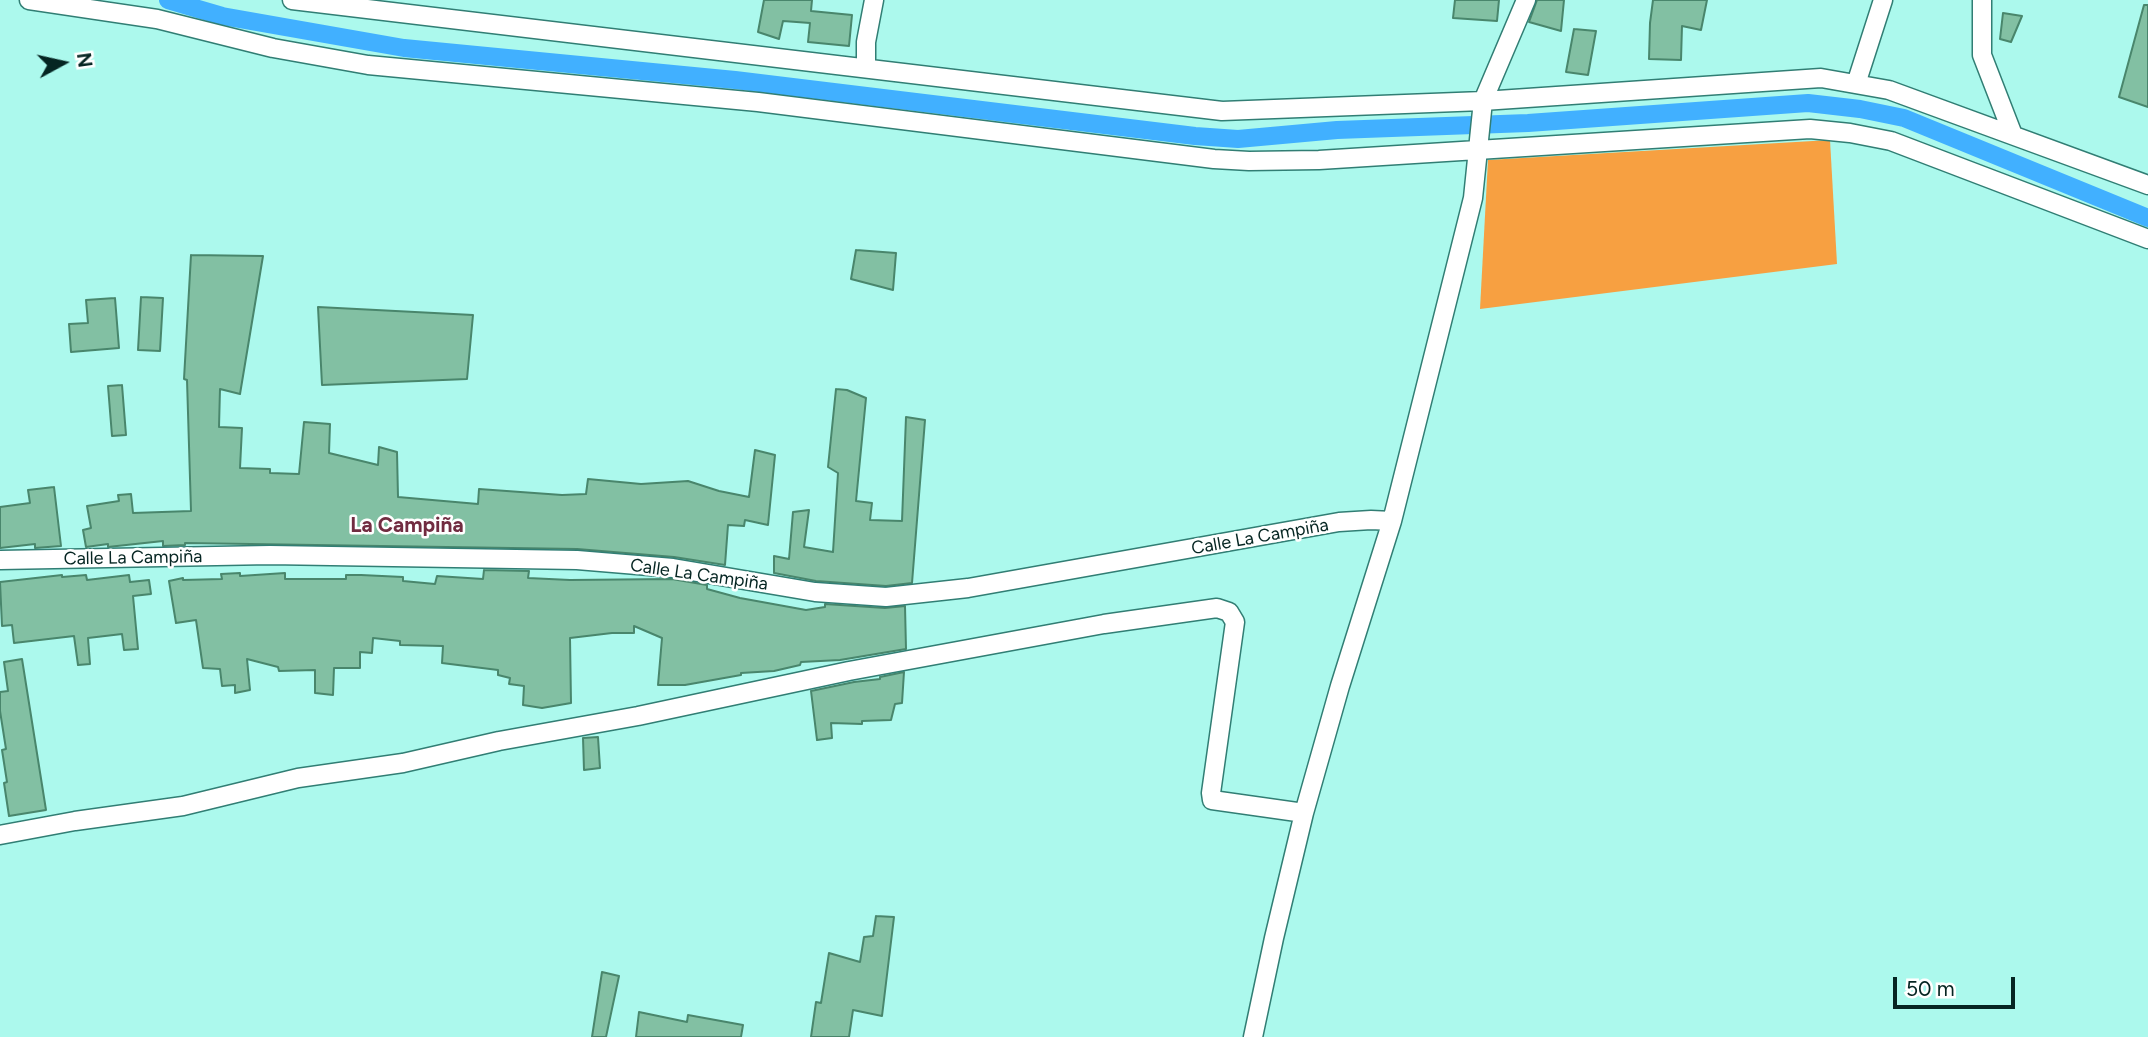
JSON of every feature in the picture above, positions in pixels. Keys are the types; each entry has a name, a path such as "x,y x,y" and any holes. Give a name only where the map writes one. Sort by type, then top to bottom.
{"street":[{"path":"29,0 156,19 272,48 368,65 758,102 1213,159 1319,160 1478,145 1810,129 1850,133 1891,141 2148,239"},
{"path":"292,0 1222,111 1481,109 1821,78 1889,90 2148,185"},
{"path":"866,67 866,42 874,0"},
{"path":"1253,1037 1273,938 1304,813 1340,686 1392,521 1473,198 1481,109 1526,0"},
{"path":"1856,84 1883,0"},
{"path":"1982,0 1982,55 2013,135"},
{"name":"Calle La Campiña","path":"0,560 279,555 577,560 673,568 816,593 886,597 981,586 1339,522 1392,521"},
{"path":"0,835 183,806 298,778 403,763 499,741 638,716 849,671 1104,624 1217,608 1229,612 1235,622 1212,800 1304,813"}],"shaded area":[{"path":"1830,140 1837,264 1480,309 1488,160"}],"building":[{"path":"764,0 812,0 811,11 852,15 849,46 808,42 810,23 783,21 779,39 758,32"},
{"path":"1455,0 1499,0 1497,21 1453,18"},
{"path":"1537,0 1564,0 1561,31 1529,22"},
{"path":"1653,0 1707,0 1701,30 1682,26 1681,60 1649,59"},
{"path":"2144,5 2148,5 2148,107 2119,97"},
{"path":"2003,13 2022,16 2011,42 2000,39"},
{"path":"1574,29 1596,31 1588,75 1566,72"},
{"path":"856,250 896,253 893,290 851,279"},
{"path":"191,255 263,256 240,394 220,389 219,427 242,428 240,468 299,474 304,422 330,424 329,453 378,465 379,447 397,452 398,497 478,504 479,489 562,495 586,494 588,479 641,484 688,481 749,497 755,450 775,455 768,525 745,520 744,526 728,525 725,565 674,557 577,549 185,543 163,546 163,541 86,547 83,530 91,528 87,506 119,501 118,495 131,494 133,513 191,511 187,380 184,379"},
{"path":"141,297 163,298 160,351 138,350"},
{"path":"115,298 119,348 71,352 69,324 88,323 86,300"},
{"path":"318,307 473,315 467,379 322,385"},
{"path":"122,385 126,435 112,436 108,386"},
{"path":"836,389 847,390 866,398 856,501 872,503 870,520 902,521 906,417 925,420 912,583 886,586 816,581 774,573 774,556 789,559 793,512 809,510 804,547 833,552 838,473 828,467"},
{"path":"54,487 61,546 35,548 35,544 0,548 0,507 30,503 28,490"},
{"path":"484,570 529,571 528,578 672,579 707,585 707,589 740,598 806,610 825,607 825,604 885,608 905,606 906,649 840,660 801,662 800,665 774,671 741,673 685,685 658,685 662,638 634,626 634,633 570,638 571,703 542,708 523,705 524,686 509,684 510,678 498,675 498,670 442,663 443,646 400,645 400,641 373,638 372,653 360,652 360,668 334,668 333,695 315,693 315,670 279,671 278,667 247,659 250,690 235,693 235,685 222,686 220,669 203,668 196,620 176,623 169,581 183,578 222,579 221,574 240,573 240,576 285,573 285,579 346,579 346,575 361,575 403,577 403,581 435,584 437,576 483,579"},
{"path":"86,575 87,580 129,575 130,582 149,580 151,594 133,596 138,649 124,650 122,634 88,638 90,664 78,665 74,636 14,643 12,625 2,626 0,582"},
{"path":"22,659 46,810 9,816 4,783 7,782 2,750 6,749 0,692 8,691 4,662"},
{"path":"904,672 902,703 895,704 891,720 862,721 862,724 831,723 832,738 817,740 811,691"},
{"path":"598,737 600,768 584,770 583,738"},
{"path":"876,916 894,917 882,1016 853,1010 849,1037 811,1037 816,1002 821,1003 829,953 860,962 864,937 873,936"},
{"path":"602,972 619,976 606,1037 592,1037"},
{"path":"639,1012 687,1022 688,1015 743,1025 741,1037 636,1037"}],"waterway":[{"path":"168,0 222,16 404,48 735,80 1238,139 1337,130 1528,123 1808,103 1904,118 2148,218"}],"district":[{"name":"La Campiña","path":"407,526"}]}
